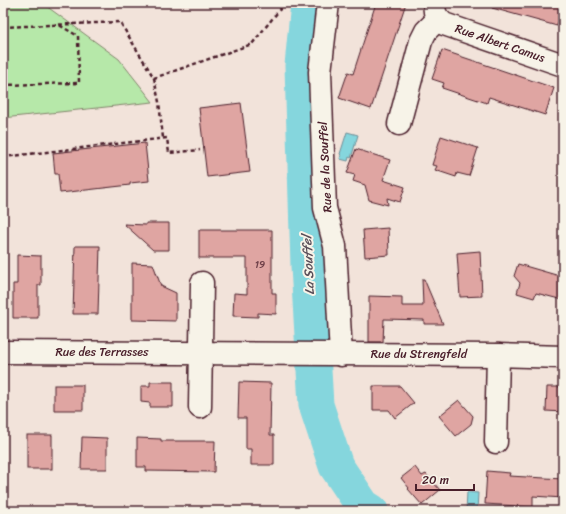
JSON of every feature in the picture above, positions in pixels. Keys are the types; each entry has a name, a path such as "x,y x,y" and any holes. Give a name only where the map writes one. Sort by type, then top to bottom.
{"street":[{"name":"Rue de la Souffel","path":"328,3 320,72 324,208 335,246 333,354"},
{"name":"Rue Albert Camus","path":"437,11 444,24 563,65"},
{"name":"Rue Albert Camus","path":"399,124 421,41 437,11"},
{"path":"200,407 202,283"},
{"name":"Rue des Terrasses","path":"3,352 333,354"},
{"name":"Rue du Strengfeld","path":"333,354 563,357"},
{"path":"496,442 498,355"}],"path":[{"path":"154,78 252,44 285,3"},
{"path":"3,27 120,22 154,78 164,138 167,138 169,153 200,150"},
{"path":"3,85 79,83 78,36 59,24"},
{"path":"3,157 164,138"}],"green space":[{"path":"3,3 42,3 119,59 153,102 3,118"}],"water":[{"path":"347,132 358,135 351,158 349,157 348,161 340,159 340,154"},
{"path":"467,492 478,493 477,511 466,511"}],"building":[{"path":"376,3 406,3 371,109 339,98 348,72 353,74"},
{"path":"493,3 563,3 563,24 558,22 557,26 492,8"},
{"path":"442,50 554,88 545,115 489,97 487,103 442,88 444,83 432,79"},
{"path":"241,103 250,172 207,177 199,108"},
{"path":"441,136 478,148 469,176 457,173 456,177 435,170 437,166 432,165"},
{"path":"145,143 149,181 130,183 130,185 60,193 58,174 55,174 53,153"},
{"path":"356,149 390,160 383,180 405,187 400,202 387,198 388,205 369,200 365,185 353,181 355,175 347,173"},
{"path":"146,223 169,223 169,250 153,250 124,224 146,225"},
{"path":"388,228 389,255 365,257 363,230"},
{"path":"199,230 272,230 272,293 276,293 276,314 258,313 258,317 233,316 234,293 247,294 247,258 199,258"},
{"path":"75,246 100,246 98,314 73,314"},
{"path":"480,251 482,296 460,297 457,253"},
{"path":"17,255 41,256 41,285 38,285 38,318 13,318 13,284 17,284"},
{"path":"132,263 153,264 161,286 176,293 176,321 132,320"},
{"path":"518,264 563,277 563,300 536,293 534,298 517,293 520,283 514,276"},
{"path":"422,279 424,279 443,324 424,324 424,320 384,319 383,342 369,342 369,296 402,297 402,306 423,306"},
{"path":"150,382 173,382 173,407 150,407 150,403 141,402 141,386 150,386"},
{"path":"239,382 271,383 270,435 274,435 274,465 251,465 251,449 246,449 246,418 238,418"},
{"path":"54,385 83,385 83,410 54,410"},
{"path":"373,386 400,386 414,403 395,418 389,410 373,410"},
{"path":"547,387 563,387 563,412 546,411"},
{"path":"459,400 473,416 471,424 456,436 439,416"},
{"path":"27,435 52,435 52,469 27,469"},
{"path":"82,437 107,438 107,469 81,469"},
{"path":"137,438 161,439 161,441 215,441 214,472 146,471 146,467 137,467"},
{"path":"415,467 422,476 426,474 440,490 422,505 408,489 409,488 401,478"},
{"path":"487,471 510,473 509,476 563,479 563,498 533,496 533,507 485,504"}],"waterway":[{"name":"La Souffel","path":"308,3 302,66 308,266 316,405 336,466 363,506 371,511"}]}
